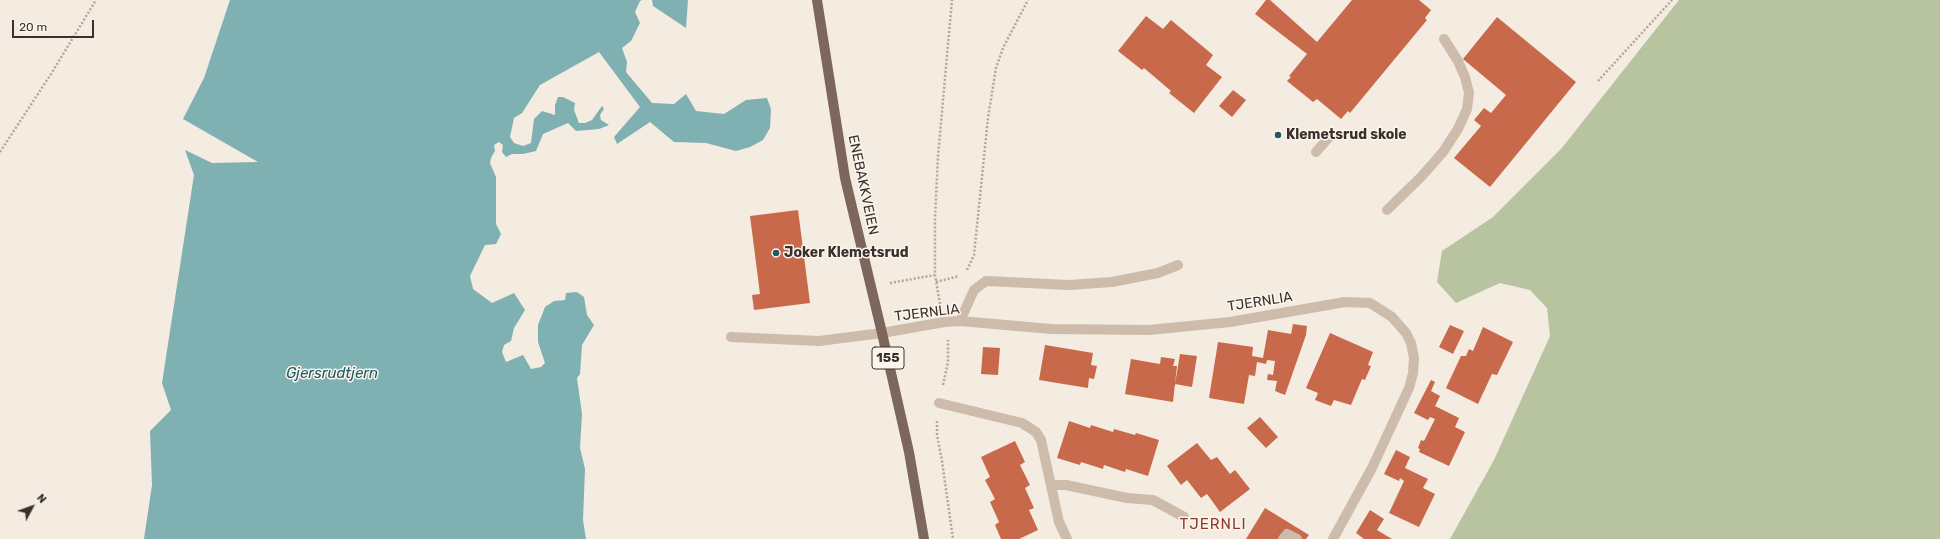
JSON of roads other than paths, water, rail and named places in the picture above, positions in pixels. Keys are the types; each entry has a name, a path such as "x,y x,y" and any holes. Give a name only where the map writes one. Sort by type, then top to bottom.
{"main road":[{"name":"ENEBAKKVEIEN","path":"817,0 845,178 882,333 910,460 924,539"}],"street":[{"path":"1386,210 1421,177 1443,152 1458,128 1466,109 1469,93 1465,77 1458,61 1444,39"},
{"path":"1316,152 1332,135"},
{"path":"960,321 974,290 986,281 1069,286 1112,282 1158,273 1178,265"},
{"name":"TJERNLIA","path":"731,337 819,341 882,333 944,322 960,321 1051,329 1149,330 1230,322 1346,302 1366,301 1375,305 1399,324 1406,333 1411,343 1414,358 1413,373 1409,388 1372,468 1333,539"},
{"path":"939,403 1022,423 1031,428 1041,440 1059,522 1067,539"},
{"path":"1052,485 1066,485 1127,498 1153,500 1184,516"},
{"path":"1284,539 1286,534 1297,539"}],"water":[{"name":"Gjersrudtjern","path":"230,0 642,0 640,1 635,12 640,23 631,41 622,48 627,62 626,72 652,103 674,104 686,94 696,111 724,114 746,100 767,98 771,109 770,128 763,140 750,147 736,151 706,143 674,142 650,122 617,144 614,137 640,107 599,52 540,85 522,113 514,118 510,137 514,143 523,146 531,143 534,119 542,111 555,115 555,105 558,97 563,97 575,103 574,110 579,123 585,123 592,120 602,106 604,109 600,115 601,120 609,125 599,129 576,131 568,123 543,134 536,151 523,154 512,154 506,157 502,152 503,145 499,142 494,145 495,151 490,163 496,177 496,224 501,234 496,244 485,245 470,276 473,289 492,303 514,293 525,310 514,328 511,341 504,345 502,352 506,362 523,355 531,369 541,367 545,363 538,342 538,325 545,307 554,301 565,300 566,293 577,292 584,297 587,315 594,325 582,345 580,374 577,378 582,414 580,448 585,469 583,520 586,539 144,539 152,485 150,431 171,410 162,383 194,175 185,150 212,163 258,162 183,119 204,78"},
{"path":"652,0 688,0 686,28 653,6"}],"place":[{"name":"Klemetsrud skole","path":"1278,135"},
{"name":"Joker Klemetsrud","path":"776,253"}],"district":[{"name":"TJERNLI","path":"1213,525"}]}
